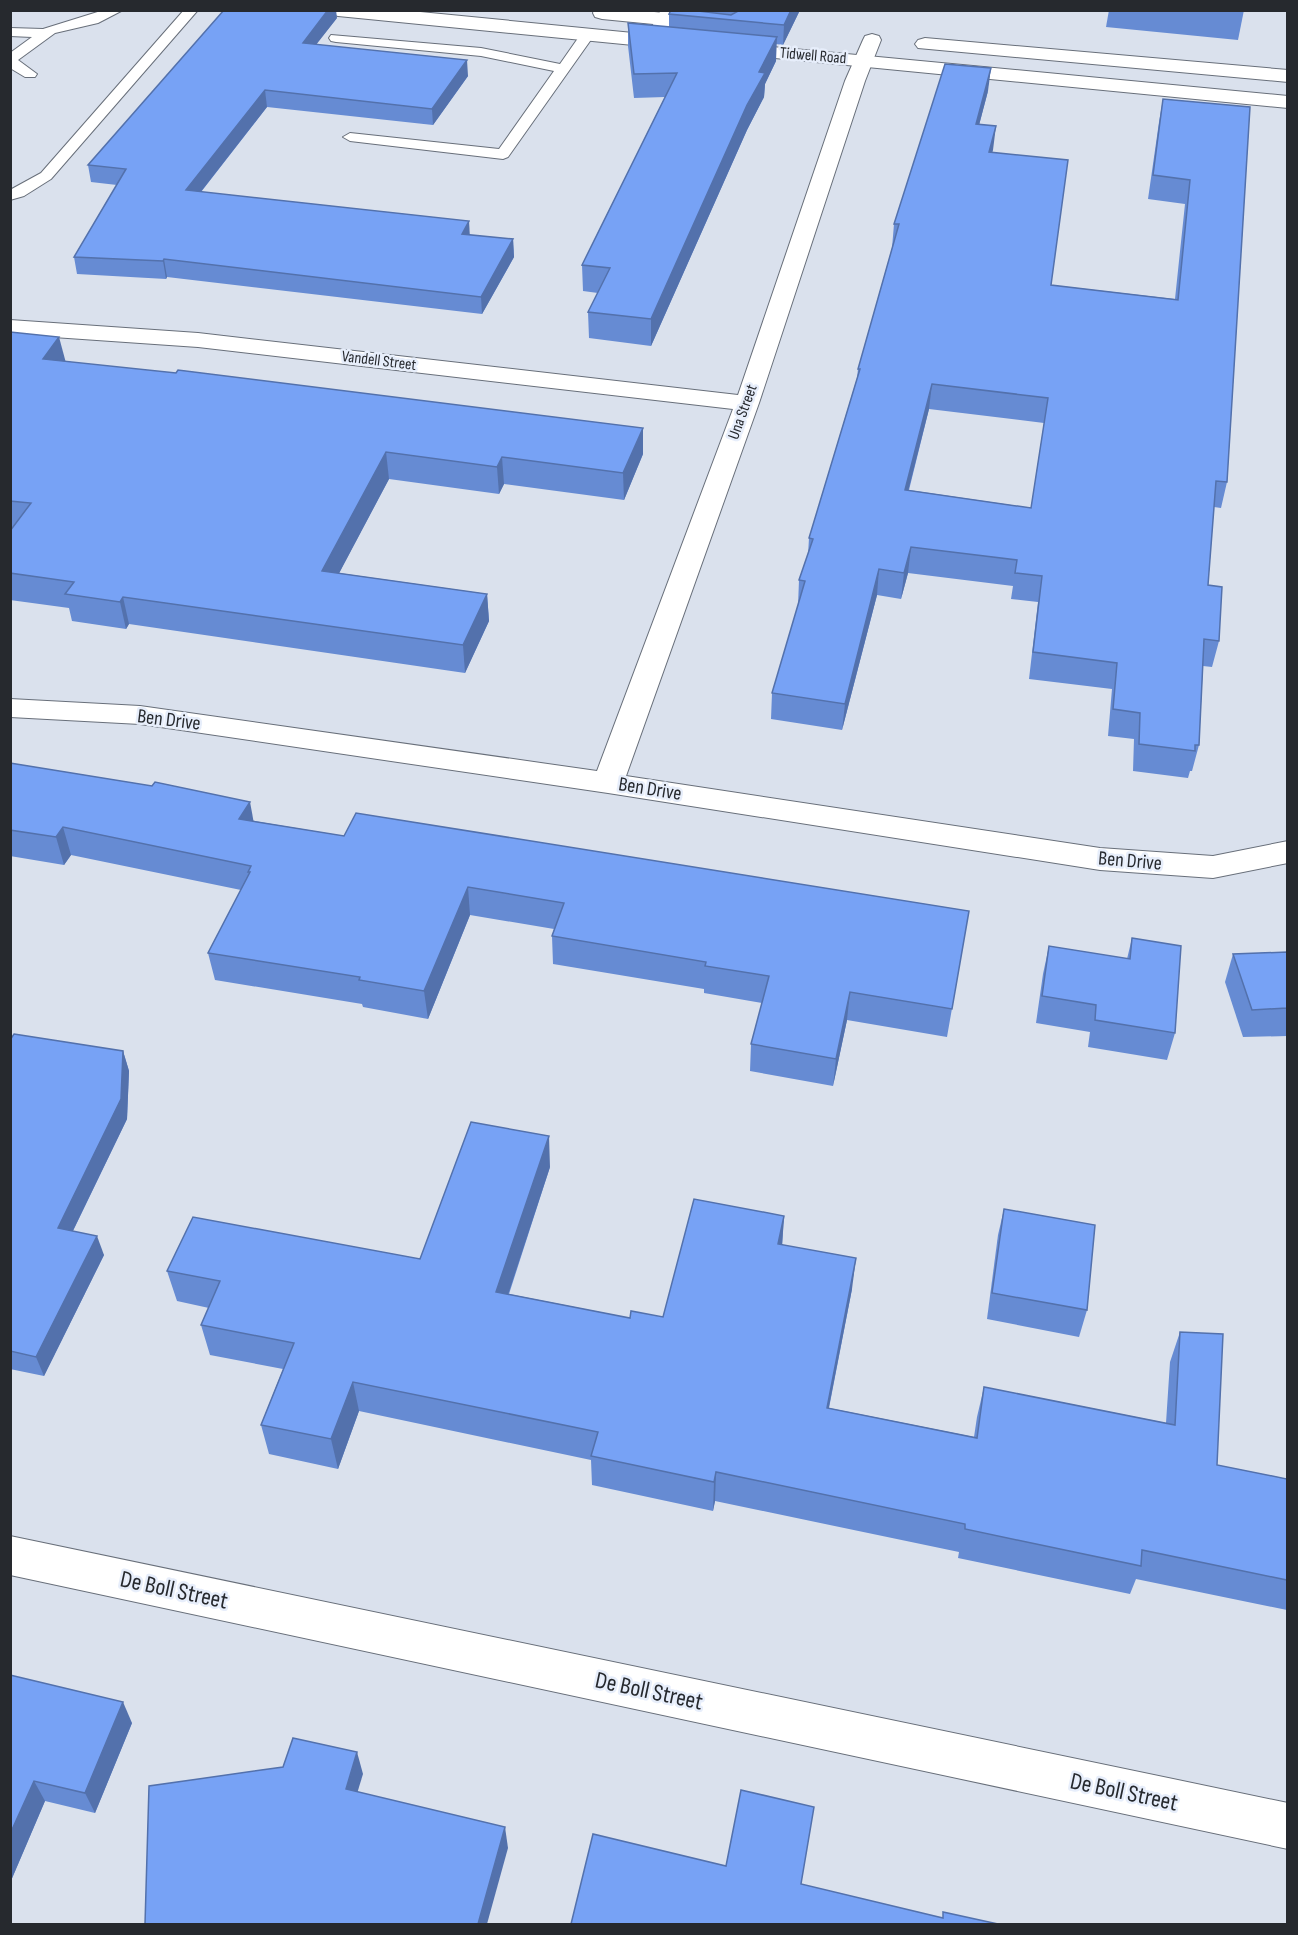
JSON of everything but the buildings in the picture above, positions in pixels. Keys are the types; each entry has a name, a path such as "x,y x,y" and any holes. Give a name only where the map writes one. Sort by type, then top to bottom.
{"street":[{"path":"338,10 406,14 499,26 688,44"},
{"path":"588,12 668,15 734,26"},
{"path":"653,41 668,15"},
{"name":"Tidwell Road","path":"711,47 877,45 1287,76"},
{"name":"Tidwell Road","path":"877,45 1287,102"},
{"name":"Una Street","path":"608,783 877,45"},
{"name":"Vandell Street","path":"10,327 198,340 747,403"},
{"name":"Ben Drive","path":"10,708 140,715 608,783 1100,859 1213,867 1287,852"},
{"name":"De Boll Street","path":"10,1555 1287,1826"}],"lane":[{"path":"30,75 10,61 44,33 59,27 93,20 117,10"},
{"path":"10,212 15,194 46,176 192,10"},
{"path":"481,52 499,26"},
{"path":"10,32 44,33"},
{"path":"351,137 503,154 588,34"},
{"path":"336,38 481,52 564,69"}]}
